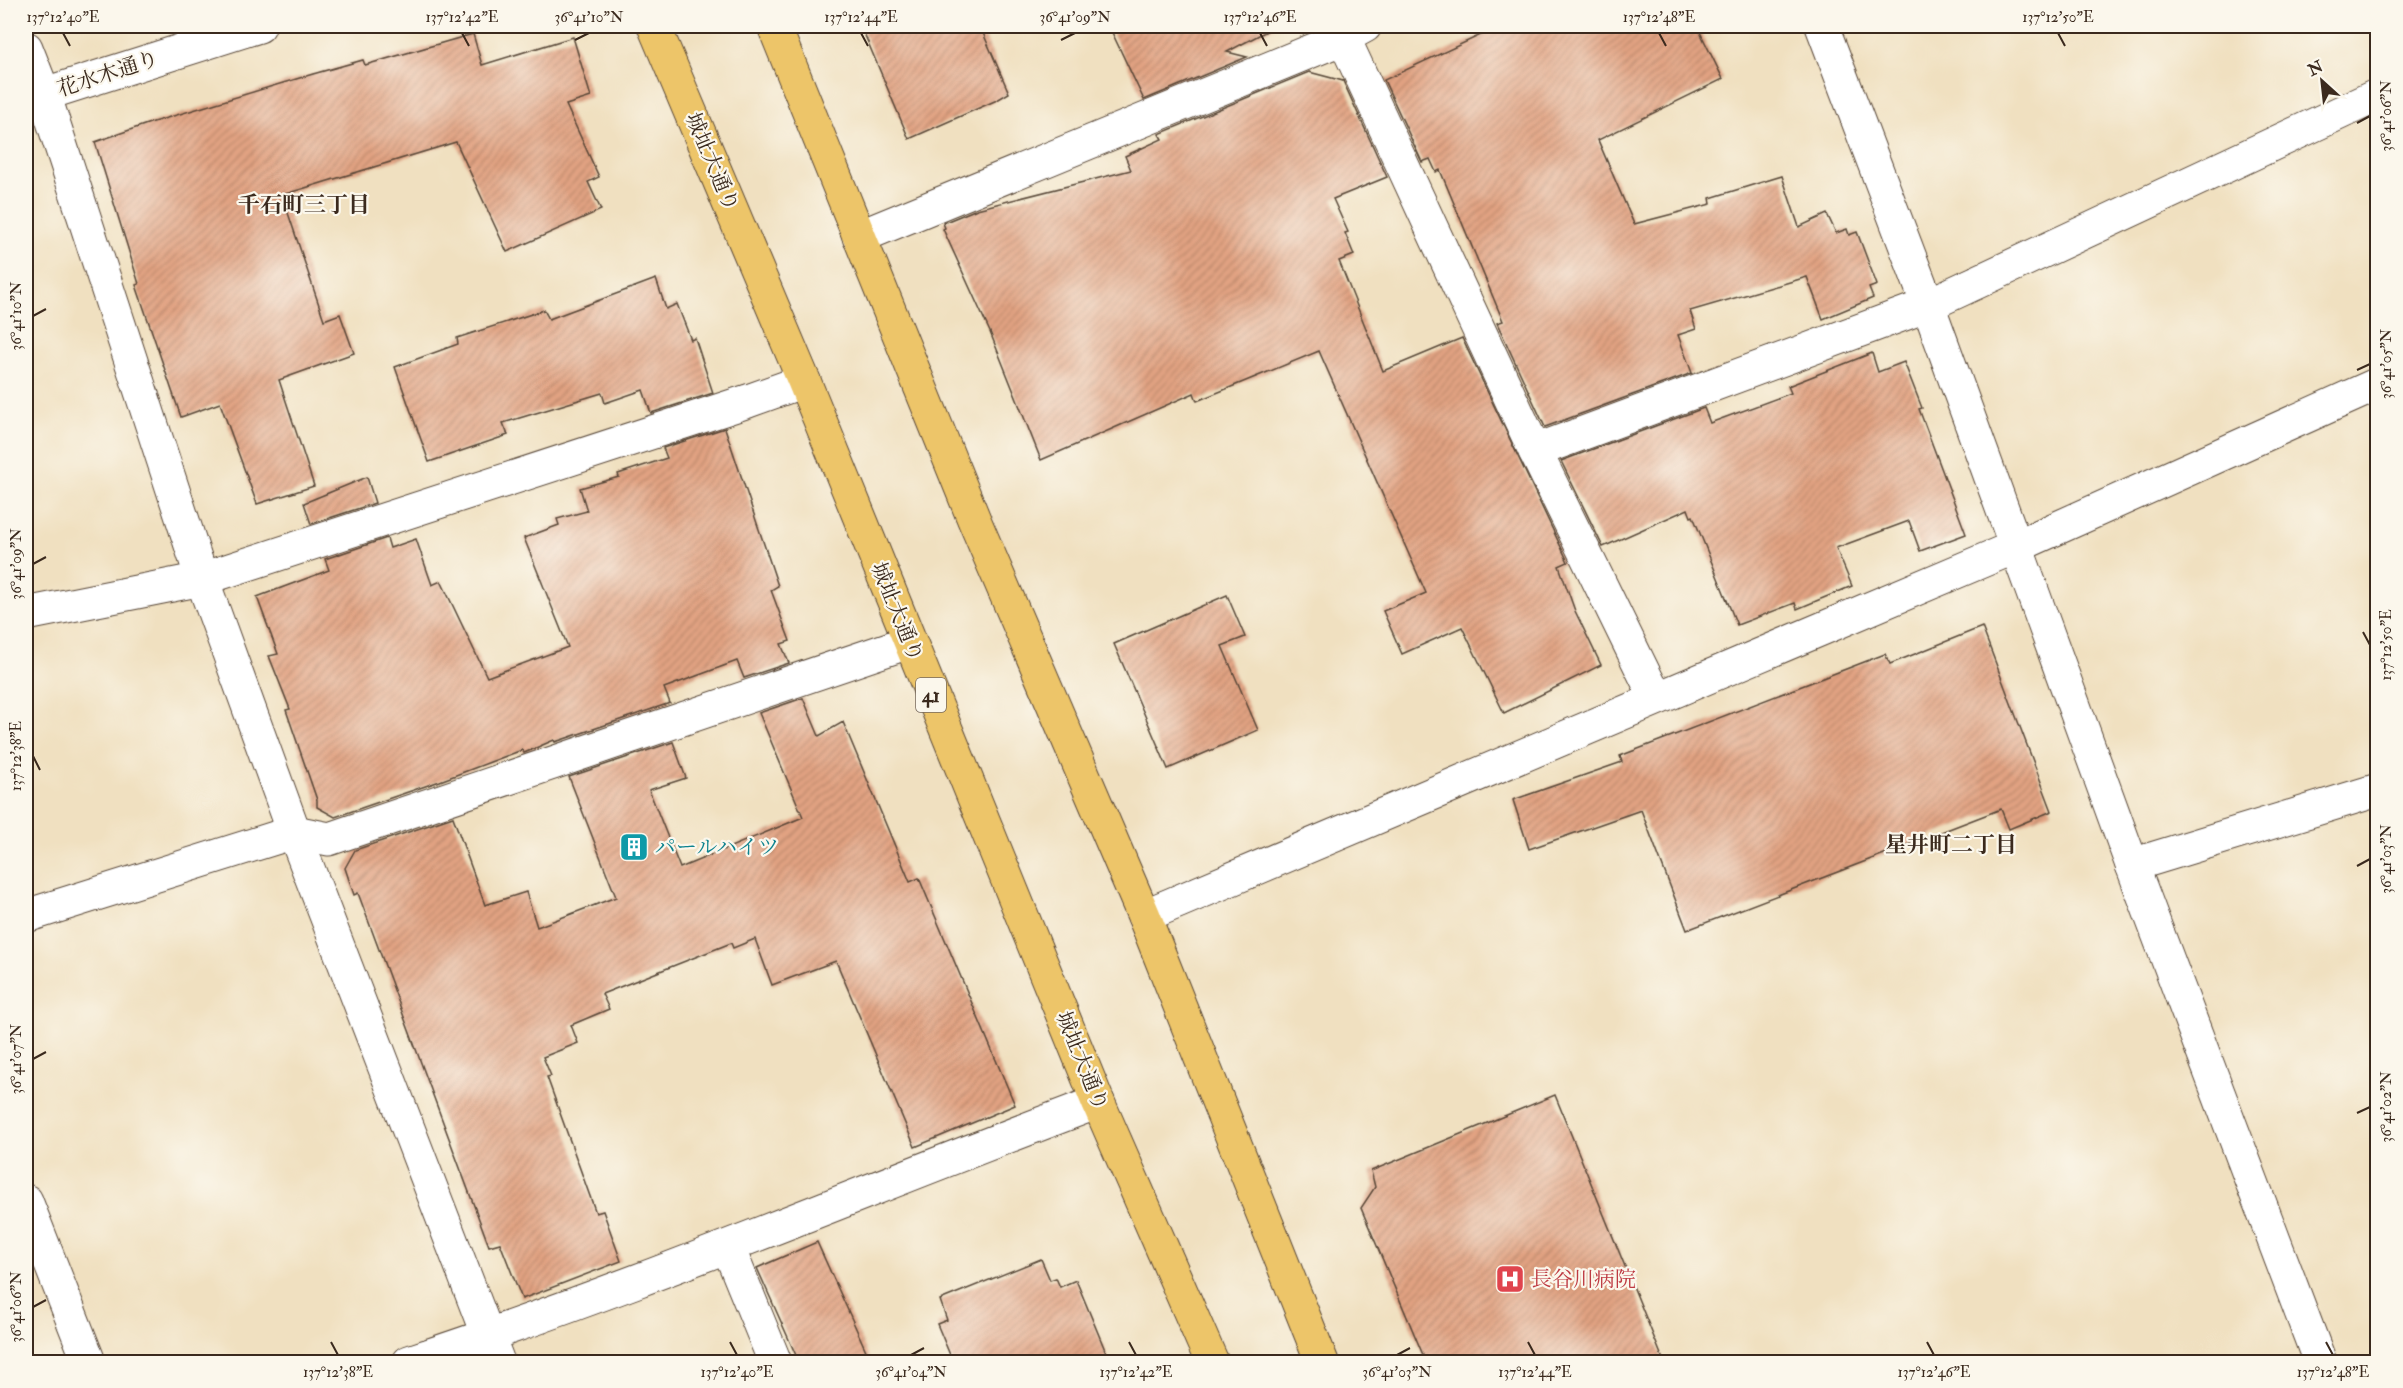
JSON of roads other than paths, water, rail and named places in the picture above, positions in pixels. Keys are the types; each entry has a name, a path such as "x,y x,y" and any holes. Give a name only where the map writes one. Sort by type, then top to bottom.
{"highway":[{"name":"城址大通り","path":"654,26 804,381 1098,1102 1212,1362"},
{"path":"774,26 975,522 1144,916 1322,1362"}],"street":[{"name":"花水木通り","path":"35,97 259,26"},
{"path":"1822,26 1928,305 2132,865 2320,1362"},
{"path":"859,237 1348,30 1535,451 1656,698"},
{"path":"26,48 35,97 202,579 294,832 493,1349"},
{"path":"1535,451 1928,305 2378,94"},
{"path":"26,614 202,579 725,409 804,381"},
{"path":"1144,916 2015,547 2378,384"},
{"path":"26,916 294,832 329,839 909,642"},
{"path":"2132,865 2378,790"},
{"path":"410,1362 493,1349 728,1247 1098,1102"},
{"path":"26,1201 89,1362"},
{"path":"728,1247 775,1362"}],"place":[{"name":"パールハイツ","path":"634,847"},
{"name":"長谷川病院","path":"1510,1279"}],"district":[{"name":"千石町三丁目","path":"304,205"},
{"name":"星井町二丁目","path":"1951,845"}]}
